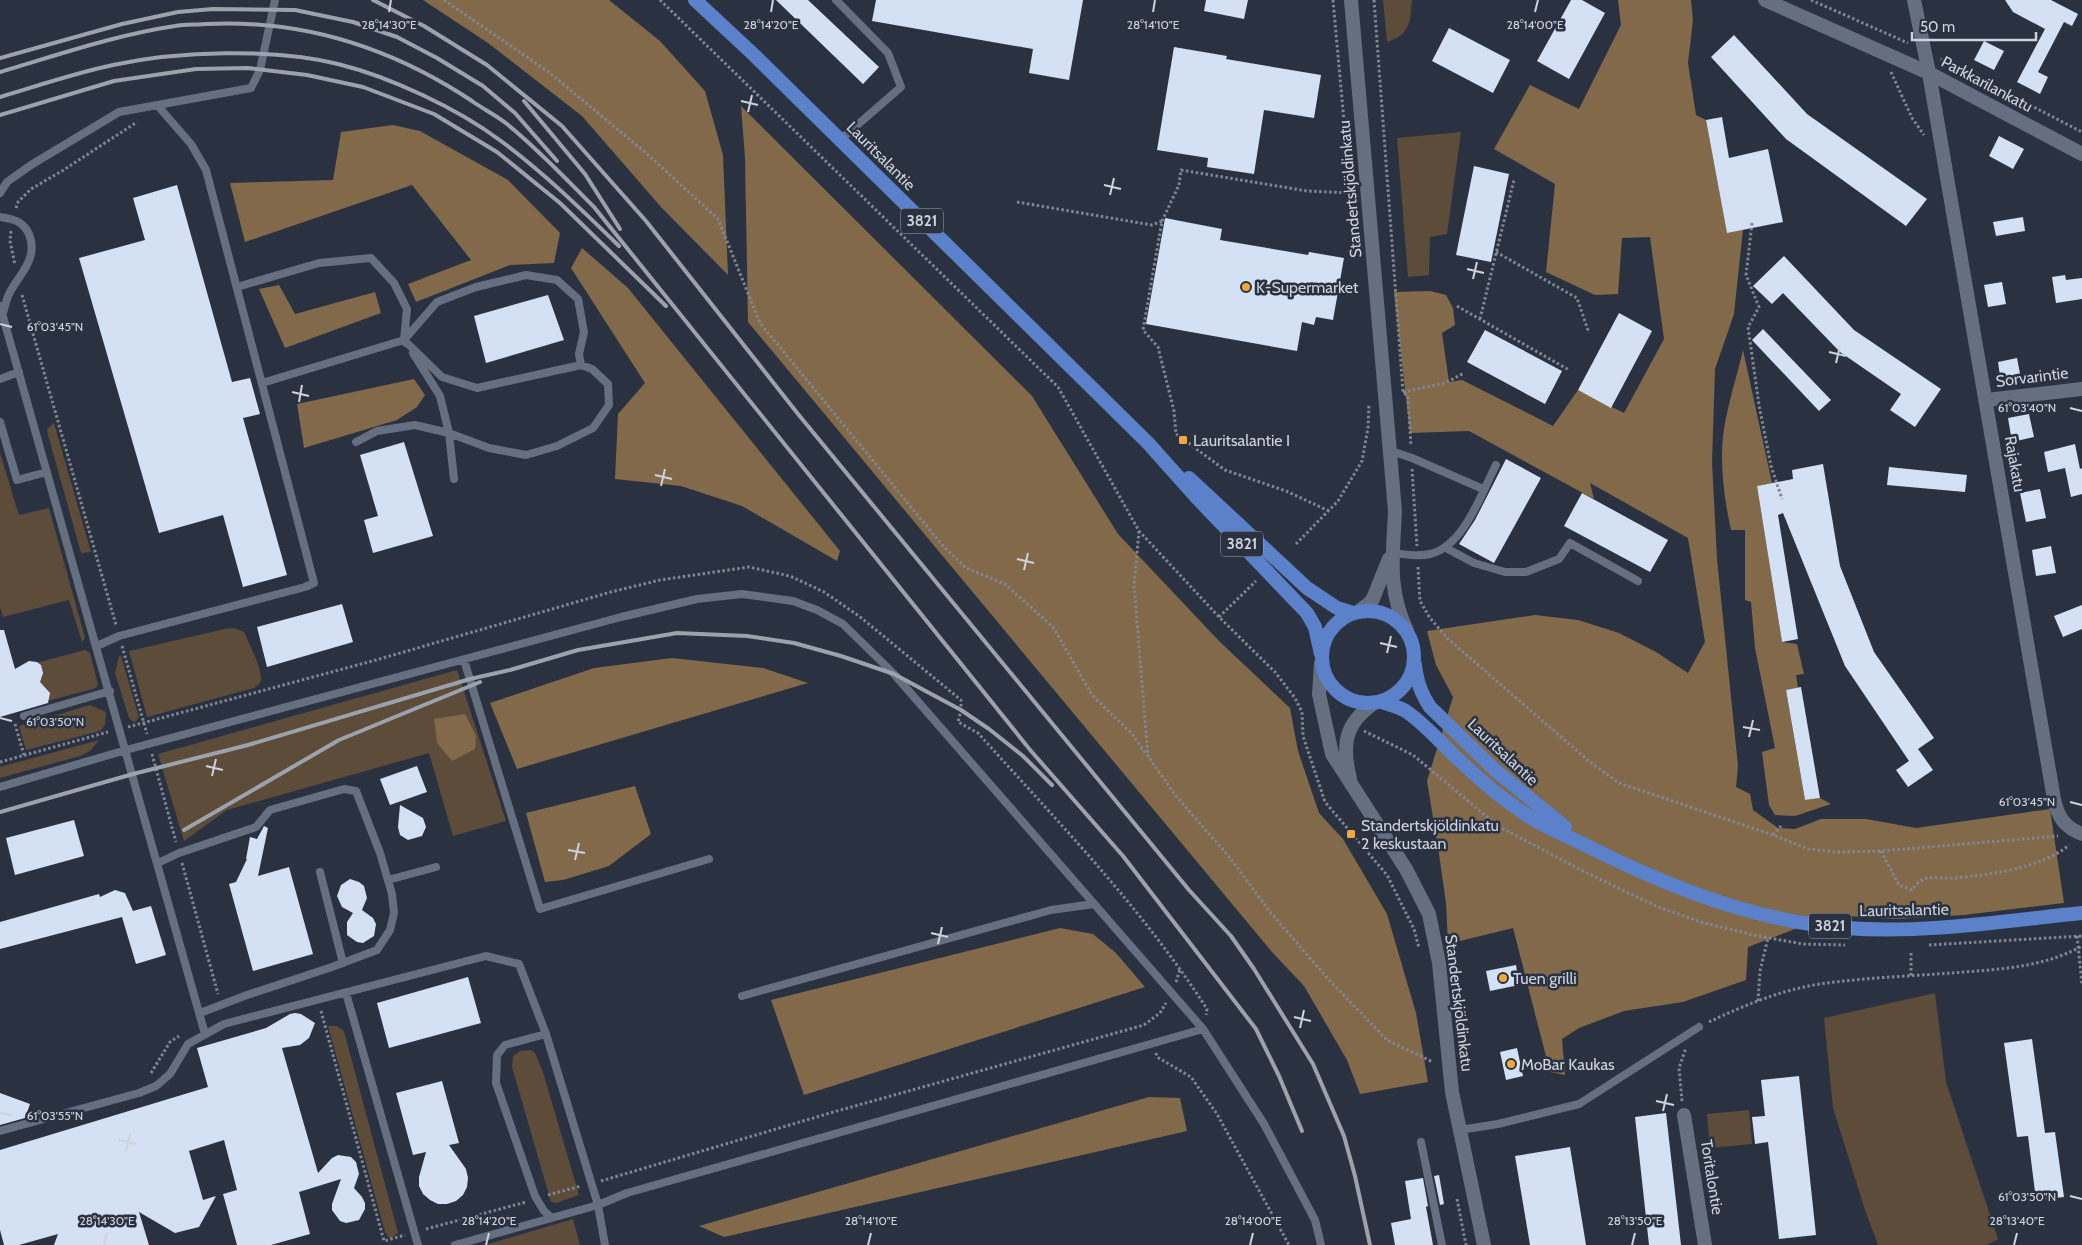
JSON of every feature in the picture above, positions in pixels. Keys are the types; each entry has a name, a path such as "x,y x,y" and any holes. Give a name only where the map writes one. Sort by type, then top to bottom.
{"main road":[{"name":"Lauritsalantie","path":"695,0 1148,443 1198,499 1307,612 1315,626 1321,658"},
{"name":"Lauritsalantie","path":"1148,443 1207,493 1308,588 1337,608 1356,612"},
{"path":"1356,612 1373,613 1388,616 1399,623 1407,632 1413,645 1415,665 1402,690 1378,703 1356,702 1340,694 1325,676 1321,658 1329,631 1338,621 1356,612"},
{"name":"Lauritsalantie","path":"1415,665 1417,682 1422,695 1430,707 1533,803 1591,848"},
{"name":"Lauritsalantie","path":"1378,703 1405,711 1502,798 1534,819 1688,893 1725,906 1768,916 1844,928 1923,929 2082,913"}],"street":[{"name":"Standertskjöldinkatu","path":"1351,0 1391,451 1395,510 1391,553 1395,602 1407,632"},
{"name":"Parkkarilankatu","path":"1765,0 1929,73 2082,154"},
{"name":"Rajakatu","path":"1914,0 1929,73 2056,805 2059,818 2063,823 2082,834"},
{"name":"Sorvarintie","path":"1986,400 2082,389"},
{"name":"Standertskjöldinkatu","path":"1356,612 1372,600 1391,553"},
{"name":"Standertskjöldinkatu","path":"1321,658 1319,694 1328,738 1336,761 1406,869 1429,914 1438,963 1450,1076 1484,1245"},
{"name":"Standertskjöldinkatu","path":"1352,784 1345,756 1348,735 1354,720 1361,712 1378,703"},
{"name":"Toritalontie","path":"1684,1115 1705,1245"}],"lane":[{"path":"0,193 7,182 31,165 119,112 251,88 260,70 275,0"},
{"path":"836,0 888,53 901,87 840,140"},
{"path":"97,646 119,636 314,583 206,170 191,144 158,106"},
{"path":"0,217 18,220 28,231 33,246 30,259 8,295 3,315"},
{"path":"237,287 319,263 372,258 394,283 407,309 404,340 440,396 449,433 454,479"},
{"path":"262,383 404,340 437,302 476,286 526,275 557,280 578,299 584,332 580,354 581,365"},
{"path":"0,306 110,691 205,1034"},
{"path":"356,442 377,431 415,425 449,433 489,448 526,455 557,446 593,428 609,405 608,384 592,369 581,365 477,388 442,377 404,340"},
{"path":"0,379 19,372"},
{"path":"0,422 17,480 47,472"},
{"path":"1391,451 1484,489"},
{"path":"1391,553 1429,555 1446,548 1460,533 1496,465"},
{"path":"1446,548 1474,563 1497,570 1526,572 1559,559 1570,543 1638,581"},
{"path":"0,787 126,750 621,617 697,599 742,594 793,601 817,610 843,624 894,674 1203,1029 1264,1124 1315,1220 1321,1245"},
{"path":"464,660 540,909 709,859"},
{"path":"24,716 110,691"},
{"path":"158,863 179,853 256,827 270,810 344,789 356,791 392,894 394,913 390,930 377,950 200,1013"},
{"path":"388,880 436,867"},
{"path":"320,872 343,963"},
{"path":"742,996 1051,910 1094,904"},
{"path":"0,1131 139,1093 156,1086 170,1074 188,1044 224,1024 486,956 519,964 546,1034 598,1205 604,1245"},
{"path":"346,993 418,1245"},
{"path":"1460,1130 1498,1124 1579,1104 1700,1027"},
{"path":"455,1245 598,1205 627,1193 1203,1029"},
{"path":"546,1034 505,1045 497,1055 496,1083 535,1196 544,1211 552,1218"},
{"path":"1421,1142 1442,1245"}],"path":[{"path":"444,0 550,73 646,153 718,219 760,324 943,546 966,568 1005,584 1053,627 1092,695 1132,734 1176,796 1230,858 1271,913 1329,980 1386,1040 1432,1062"},
{"path":"660,0 1058,387 1139,531 1219,617 1275,672 1296,698 1302,712 1303,736 1325,802 1387,876 1414,930 1421,954"},
{"path":"1333,0 1346,133"},
{"path":"1374,0 1403,392 1445,383 1464,373"},
{"path":"1329,511 1286,491 1225,470 1176,434 1172,402 1158,347 1144,330 1162,221 1179,185 1181,170 1307,191 1351,193"},
{"path":"1480,319 1514,180"},
{"path":"1350,183 1352,200"},
{"path":"1017,202 1152,225 1162,221"},
{"path":"1752,223 1746,275 1760,307 1748,328 1758,405 1769,457 1782,499"},
{"path":"1496,252 1577,298 1589,332"},
{"path":"1456,306 1569,370"},
{"path":"1296,544 1338,501 1362,461 1368,428 1369,403"},
{"path":"1139,531 1134,585 1148,757"},
{"path":"1418,555 1420,601 1430,618 1447,638 1590,762 1619,783 1773,835 1808,850 1836,852 1881,851 2082,834"},
{"path":"0,762 376,660 610,592 660,580 749,567 790,576 824,592 859,616 961,700 958,722 978,733 1119,889 1181,968 1207,1009 1203,1029"},
{"path":"1219,617 1257,580"},
{"path":"15,724 24,755"},
{"path":"1773,835 1781,826"},
{"path":"1881,851 1899,885 1912,890 1919,882 1935,877 1953,878 1996,873 2036,862 2066,847 2082,834"},
{"path":"2076,936 2082,984"},
{"path":"1758,1001 1760,971 1768,938"},
{"path":"1684,1115 1679,1068 1687,1046 1700,1027 1758,1001 1790,990 1822,984 2012,968 2066,955 2082,946"},
{"path":"1911,954 1911,976"},
{"path":"608,1179 830,1113 1144,1025 1160,1013 1172,993 1181,968"},
{"path":"1144,1025 1157,1057 1191,1077 1216,1114 1289,1245"},
{"path":"1432,1052 1434,1071"},
{"path":"1456,1190 1466,1245"}],"shaded area":[{"path":"423,0 609,0 660,41 705,91 723,155 728,275 661,207 582,116 488,43"},
{"path":"1383,0 1412,0 1408,26 1401,35 1387,42"},
{"path":"1618,0 1691,0 1693,20 1688,63 1696,115 1706,120 1727,232 1743,229 1734,314 1715,369 1712,462 1717,559 1738,766 1736,787 1750,794 1753,810 1778,828 1795,829 1821,819 1866,819 1916,828 2050,809 2064,903 1964,915 1896,919 1831,915 1748,947 1746,980 1683,1002 1624,1011 1579,1028 1562,1039 1565,1075 1550,1072 1513,928 1448,944 1446,903 1427,781 1453,697 1436,665 1427,631 1535,615 1578,620 1619,633 1656,652 1688,673 1705,642 1688,538 1590,483 1594,499 1469,431 1410,433 1394,292 1430,291 1446,295 1453,308 1455,325 1442,333 1449,382 1462,380 1553,426 1578,390 1624,413 1664,339 1650,237 1622,238 1618,294 1595,295 1546,272 1555,184 1494,149 1530,85 1579,109 1621,25"},
{"path":"741,106 1032,396 1118,534 1219,641 1290,708 1298,751 1319,813 1343,839 1387,914 1416,1013 1428,1082 1360,1094 1347,1060 1304,986 1272,952 748,322 745,158"},
{"path":"393,125 420,131 508,180 560,233 554,263 510,265 416,302 408,284 471,260 412,185 245,242 230,183 333,180 341,132"},
{"path":"1461,132 1447,234 1430,237 1429,275 1408,277 1397,138"},
{"path":"582,248 628,288 840,551 837,561 742,506 681,486 615,479 618,414 645,383 571,268"},
{"path":"279,285 295,314 375,292 381,313 285,348 259,289"},
{"path":"1743,350 1772,483 1757,486 1782,642 1797,644 1804,674 1796,675 1798,688 1786,690 1805,800 1820,798 1831,804 1795,816 1775,815 1769,805 1762,752 1775,748 1755,648 1751,602 1745,600 1745,530 1731,530 1724,492 1722,454 1724,429"},
{"path":"414,379 425,395 417,407 397,420 304,448 297,404"},
{"path":"54,423 91,552 81,553 48,435 47,429"},
{"path":"0,453 19,515 49,508 85,638 82,642 69,600 3,617 0,607"},
{"path":"234,628 244,632 252,649 260,674 261,680 259,684 254,688 147,717 129,651"},
{"path":"85,650 90,653 98,684 96,688 29,706 17,668"},
{"path":"119,656 121,656 139,717 133,722 129,718 115,673"},
{"path":"672,658 763,668 808,683 517,769 490,703 594,668"},
{"path":"457,670 506,821 453,836 429,753 227,810 184,841 158,754"},
{"path":"90,705 106,712 105,725 100,731 26,750 19,726"},
{"path":"465,714 476,736 475,749 452,761 437,743 434,719"},
{"path":"99,740 90,751 80,756 0,778 0,767"},
{"path":"635,786 651,834 609,866 563,880 545,882 526,813"},
{"path":"1060,928 1093,934 1116,953 1145,987 804,1095 771,1000"},
{"path":"1935,993 1946,1082 1998,1239 1987,1245 1878,1245 1833,1108 1824,1018"},
{"path":"328,1026 337,1026 344,1031 398,1233 390,1239 385,1232"},
{"path":"531,1050 535,1053 543,1072 579,1195 556,1203 551,1202 512,1067 513,1056 520,1051"},
{"path":"1149,1097 1180,1098 1187,1131 724,1237 699,1226"},
{"path":"1749,1110 1752,1144 1710,1148 1707,1114"},
{"path":"573,1219 580,1245 485,1245"}],"building":[{"path":"776,0 808,0 879,67 863,84"},
{"path":"876,0 1083,0 1069,80 1029,73 1033,49 872,21"},
{"path":"1206,0 1248,0 1244,19 1204,11"},
{"path":"1571,0 1582,0 1605,13 1569,79 1537,61"},
{"path":"2005,0 2051,0 2078,14 2072,26 2064,22 2038,72 2048,77 2040,94 2017,82 2045,29 2013,12"},
{"path":"1449,28 1510,60 1493,93 1432,61"},
{"path":"1734,35 1807,114 1927,199 1906,226 1786,139 1711,57"},
{"path":"1984,41 2004,51 1994,70 1974,60"},
{"path":"1174,47 1227,56 1226,59 1321,75 1314,118 1264,110 1254,174 1207,167 1208,158 1157,150"},
{"path":"1722,117 1729,158 1768,149 1783,222 1727,233 1706,120"},
{"path":"1999,136 2024,149 2013,169 1989,156"},
{"path":"1474,166 1509,174 1491,262 1456,255"},
{"path":"177,185 232,382 250,378 260,414 243,418 287,575 243,587 223,515 159,533 79,258 145,240 133,198"},
{"path":"2023,217 2025,231 1996,236 1993,222"},
{"name":"K-Supermarket","path":"1165,218 1222,229 1220,240 1308,255 1309,252 1344,258 1333,320 1316,317 1314,325 1302,322 1297,351 1146,324"},
{"path":"1784,256 1854,330 1941,389 1915,427 1890,410 1901,394 1840,352 1783,293 1772,304 1753,286"},
{"path":"2065,275 2066,280 2082,278 2082,299 2056,303 2052,277"},
{"path":"2002,282 2006,304 1988,307 1984,285"},
{"path":"548,295 564,340 486,363 474,316"},
{"path":"1619,313 1652,331 1611,408 1578,390"},
{"path":"1763,329 1831,400 1819,411 1752,340"},
{"path":"1485,330 1562,371 1545,404 1467,362"},
{"path":"2017,358 2021,379 2001,383 1998,362"},
{"path":"2029,414 2034,437 2012,442 2008,418"},
{"path":"404,442 433,536 373,553 364,520 378,516 360,455"},
{"path":"2075,444 2080,469 2082,468 2082,494 2071,497 2065,468 2048,472 2044,452"},
{"path":"1506,459 1541,478 1494,563 1459,544 1475,520"},
{"path":"1823,464 1840,566 1874,652 1934,738 1918,749 1933,770 1908,787 1896,770 1909,761 1845,666 1783,513 1778,515 1798,639 1782,642 1757,486 1793,479 1792,470"},
{"path":"1889,467 1967,475 1965,492 1887,485"},
{"path":"2040,489 2046,518 2026,522 2020,493"},
{"path":"1582,493 1668,540 1650,572 1564,526"},
{"path":"2051,546 2056,573 2036,576 2032,550"},
{"path":"342,604 353,642 267,667 257,627"},
{"path":"2082,605 2082,629 2063,637 2054,616"},
{"path":"0,630 4,630 15,669 29,661 37,662 41,665 43,673 40,682 50,693 48,703 0,717"},
{"path":"1801,687 1820,798 1805,800 1786,690"},
{"path":"417,766 427,792 390,805 380,779"},
{"path":"400,805 423,818 426,827 422,836 408,840 400,835 398,827"},
{"path":"74,820 84,856 15,875 6,838"},
{"path":"264,826 268,828 258,876 289,867 313,954 253,971 229,884 236,882 247,859 250,837 257,839"},
{"path":"350,879 364,886 367,898 362,910 373,918 376,924 374,936 363,943 357,942 347,935 347,922 353,913 342,907 337,896 341,885"},
{"path":"115,890 125,893 133,911 151,906 166,955 136,964 122,917 0,949 0,922 99,894 100,897"},
{"name":"Tuen grilli","path":"1516,965 1519,985 1490,991 1486,971"},
{"path":"468,977 481,1023 389,1048 377,1003"},
{"path":"295,1013 301,1014 315,1023 309,1038 300,1045 282,1048 318,1173 332,1158 338,1155 351,1157 356,1162 359,1174 354,1188 365,1203 365,1209 359,1220 346,1223 340,1221 332,1210 332,1204 341,1179 299,1192 310,1234 271,1245 237,1245 223,1194 237,1190 224,1140 189,1151 203,1200 216,1196 199,1227 175,1233 139,1212 149,1245 54,1245 58,1234 19,1245 4,1245 0,1230 0,1150 208,1087 197,1048 266,1028"},
{"path":"2032,1039 2045,1133 2055,1132 2064,1197 2036,1200 2028,1136 2017,1137 2004,1043"},
{"name":"MoBar Kaukas","path":"1517,1048 1523,1076 1506,1080 1500,1052"},
{"path":"1799,1076 1816,1235 1779,1239 1768,1142 1755,1144 1752,1117 1765,1116 1761,1080"},
{"path":"442,1081 459,1143 449,1145 466,1169 468,1178 467,1187 463,1195 456,1201 447,1204 438,1204 430,1200 423,1194 419,1186 419,1177 426,1152 413,1155 396,1093"},
{"path":"0,1093 30,1104 25,1118 0,1125"},
{"path":"1666,1113 1681,1245 1649,1245 1635,1117"},
{"path":"1570,1147 1586,1245 1530,1245 1515,1156"},
{"path":"1439,1175 1444,1204 1440,1205 1434,1176"},
{"path":"1423,1178 1433,1245 1395,1245 1391,1223 1411,1219 1405,1181"}],"railway":[{"path":"373,0 424,26 487,65 562,126 646,221 798,414 1189,890 1231,936 1254,969 1313,1064 1344,1136 1370,1245"},
{"path":"0,58 122,24 178,12 213,9 295,10 353,22 397,37 437,58 483,86 515,113 557,161"},
{"path":"0,72 109,40 179,25 241,24 276,26 311,32 378,52 442,82 507,124 541,154 594,207 1031,751 1123,856 1256,1029 1279,1076 1302,1131"},
{"path":"0,97 99,68 139,60 196,54 285,55 338,64 401,85 444,106 483,129 517,153 619,246"},
{"path":"0,115 114,81 196,69 248,68 307,75 363,87 434,114 497,152 560,203 666,306"},
{"path":"524,101 585,174 620,229"},
{"path":"0,812 133,774 248,745 470,679 510,670 578,650 677,633 747,636 794,643 894,674 961,710 989,729 1023,756 1052,785"},
{"path":"184,830 339,740 480,682"}],"place":[{"name":"K-Supermarket","path":"1246,287"},
{"name":"Lauritsalantie I","path":"1183,440"},
{"name":"Standertskjöldinkatu 2 keskustaan","path":"1351,834"},
{"name":"Tuen grilli","path":"1503,978"},
{"name":"MoBar Kaukas","path":"1511,1064"}]}
